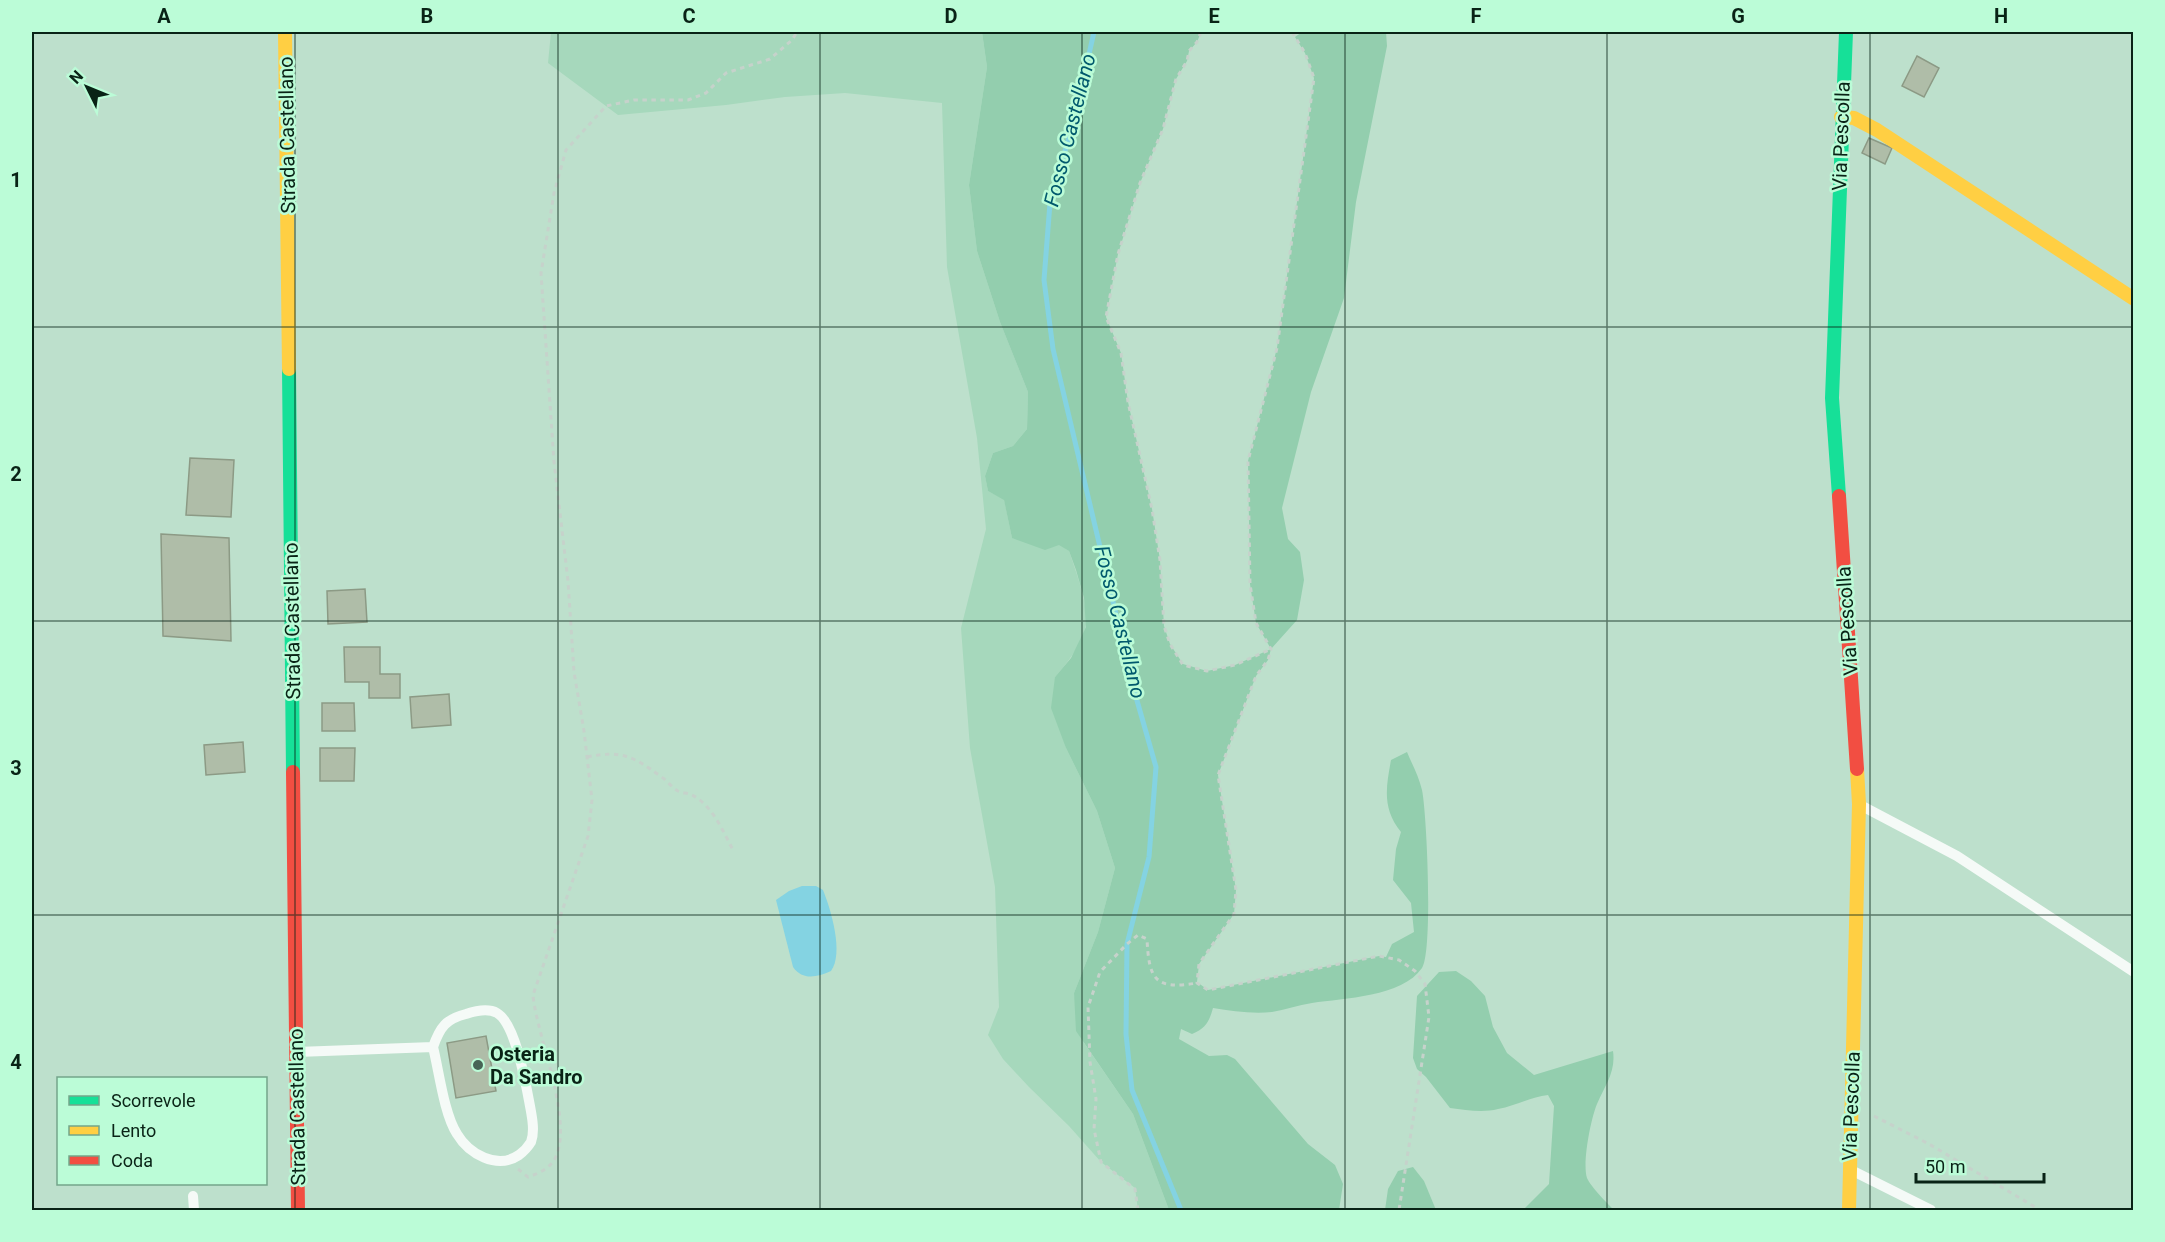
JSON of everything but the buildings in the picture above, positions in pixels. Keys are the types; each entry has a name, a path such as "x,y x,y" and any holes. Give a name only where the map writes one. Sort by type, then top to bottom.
{"street":[{"name":"Strada Castellano","path":"285,32 298,1210"},
{"name":"Via Pescolla","path":"1846,32 1832,398 1859,804 1849,1210"},
{"path":"1841,117 1854,118 1877,130 2133,299"}],"lane":[{"path":"1859,804 1957,856 2133,972"},
{"path":"474,1011 490,1011 498,1014 507,1023 524,1070 533,1123 531,1141 524,1151 511,1160 502,1162 482,1156 465,1145 456,1134 450,1119 433,1047 438,1031 453,1017 474,1011"},
{"path":"296,1052 433,1047"},
{"path":"1850,1169 1931,1210"},
{"path":"193,1196 194,1210"}],"path":[{"path":"528,1177 538,1174 552,1162 558,1149 559,1105 534,1012 533,994 588,836 592,801 574,672 568,581 554,462 542,273 554,193 566,150 592,118 606,106 634,100 688,100 706,93 726,73 770,59 792,40 797,32"},
{"path":"1201,32 1176,78 1163,129 1140,183 1118,254 1106,317 1121,353 1128,402 1152,509 1160,561 1164,626 1170,644 1183,665 1207,671 1235,665 1271,649"},
{"path":"1197,982 1199,964 1234,914 1236,890 1218,775 1256,676 1268,660 1271,649 1256,623 1250,584 1248,461 1276,348 1314,78 1305,53 1292,32"},
{"path":"587,757 623,754 662,777 678,792 690,794 703,802 734,850"},
{"path":"1138,1210 1135,1189 1101,1162 1094,1129 1096,1099 1090,1062 1088,1007 1100,972 1138,935 1147,939 1148,958 1154,977 1163,985 1178,986 1197,982 1208,990 1379,956 1399,960 1415,971 1425,984 1429,1017 1399,1210"},
{"path":"1851,1105 1929,1144 2040,1210"}],"green space":[{"path":"551,32 982,32 987,67 969,185 977,251 1000,322 1028,392 1027,429 1013,446 993,453 985,476 988,491 1004,499 1012,538 1059,544 1069,551 1081,590 1086,612 1083,636 1055,677 1066,748 1097,811 1115,868 1098,932 1074,993 1084,1043 1133,1114 1169,1210 1138,1210 1135,1188 1101,1162 1003,1059 988,1035 999,1007 995,887 970,748 961,628 986,529 977,438 947,267 942,103 845,93 785,97 618,115 548,63"},
{"path":"982,32 1201,32 1176,79 1163,129 1140,183 1118,254 1106,317 1121,353 1128,402 1152,509 1160,560 1164,626 1170,644 1183,664 1207,671 1235,665 1271,649 1268,660 1256,676 1218,775 1236,890 1234,914 1199,964 1197,982 1208,990 1379,956 1386,957 1392,944 1414,932 1411,903 1393,880 1396,849 1401,832 1391,815 1387,798 1391,760 1407,752 1421,785 1424,804 1428,911 1425,957 1422,968 1413,978 1401,985 1372,995 1307,1004 1272,1012 1213,1008 1204,1027 1192,1034 1181,1029 1179,1039 1209,1056 1227,1055 1235,1059 1308,1144 1335,1165 1343,1184 1339,1210 1169,1210 1133,1114 1076,1031 1074,993 1098,932 1115,868 1097,811 1066,748 1051,708 1055,677 1071,658 1086,627 1084,598 1076,570 1069,551 1059,545 1045,550 1012,538 1004,500 988,491 985,476 993,453 1013,446 1027,429 1028,392 1000,322 977,251 969,185 987,67"},
{"path":"1302,32 1386,32 1387,46 1356,202 1344,298 1311,392 1282,508 1288,539 1300,552 1304,580 1297,620 1271,649 1256,623 1250,584 1248,461 1277,348 1314,78 1305,53 1295,37"},
{"path":"1456,971 1471,981 1485,996 1493,1027 1507,1053 1534,1075 1613,1051 1611,1072 1592,1119 1586,1171 1589,1182 1614,1210 1523,1210 1549,1184 1554,1106 1548,1095 1492,1110 1474,1111 1450,1108 1417,1069 1413,1058 1417,996 1439,972"},
{"path":"1413,1167 1424,1181 1436,1210 1385,1210 1388,1189 1398,1171"}],"water":[{"path":"802,886 816,886 823,890 835,931 836,954 831,971 810,977 801,974 793,967 776,900"}],"waterway":[{"name":"Fosso Castellano","path":"1094,32 1074,120 1050,203 1044,280 1053,349 1134,690 1156,767 1149,857 1127,944 1126,1034 1132,1090 1181,1210"}],"traffic: fast":[{"path":"1839,496 1832,398 1846,32"},
{"path":"289,369 293,772"}],"traffic: slow":[{"path":"285,32 289,369"},
{"path":"1841,117 1854,118 1877,130 2134,299"},
{"path":"1849,1210 1859,804 1857,769"}],"traffic: jam":[{"path":"1839,496 1857,769"},
{"path":"293,772 298,1210"}],"place":[{"name":"Osteria Da Sandro","path":"478,1065"}]}
